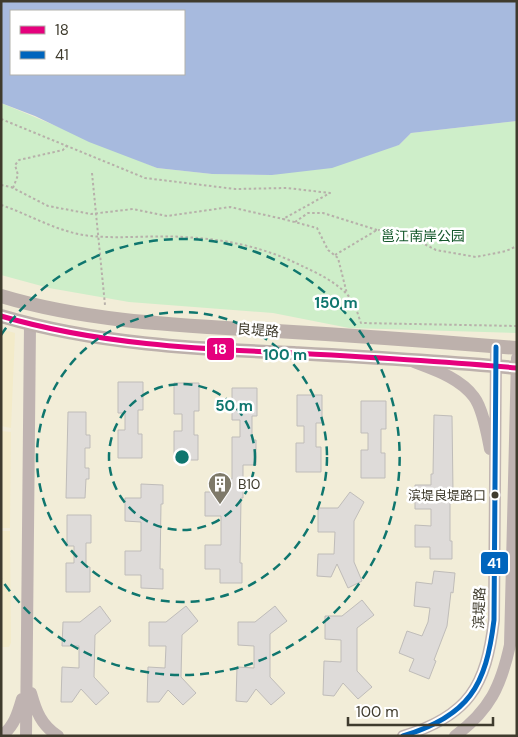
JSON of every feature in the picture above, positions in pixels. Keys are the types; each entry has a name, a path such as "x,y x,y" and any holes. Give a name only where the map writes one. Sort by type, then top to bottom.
{"main road":[{"name":"良堤路","path":"1,296 30,305 77,314 192,326 517,348"},
{"name":"良堤路","path":"1,316 73,333 189,348 404,358 516,368"},
{"path":"404,358 406,339"}],"street":[{"path":"26,736 30,324"},
{"name":"滨堤路","path":"403,736 440,723 468,699 479,683 486,667 492,642 494,620 496,347"},
{"path":"404,358 446,375 460,384 474,397 483,418 495,474"},
{"path":"455,736 466,728 481,712 494,694 504,671 510,645 517,358"},
{"path":"495,474 497,453 500,449 504,448 511,452 514,475"},
{"path":"514,475 517,457"},
{"path":"1,736 12,725 18,713 27,677"},
{"path":"27,677 36,711 41,721 58,736"}],"path":[{"path":"1,119 145,178 235,188 287,188 330,193 283,219"},
{"path":"13,188 18,174 15,165 19,160 64,150 67,146"},
{"path":"92,173 105,309"},
{"path":"1,185 13,188 48,206 95,213 133,209 167,216 230,207 316,228 328,250 338,258 347,296"},
{"path":"1,205 66,231 98,236 182,237 234,242 261,249 324,277 347,296 354,305 361,323 517,326"},
{"path":"294,222 308,213 323,212 377,230 401,232 436,250 476,257 506,251 517,246"},
{"path":"334,255 377,230"}],"shaded area":[{"path":"1,329 15,333 11,428 1,426"},
{"path":"1,431 11,432 10,528 1,528"},
{"path":"1,531 10,531 11,643 9,647 1,647"}],"green space":[{"name":"邕江南岸公园","path":"1,103 157,168 212,174 272,175 399,145 411,133 517,121 517,333 349,328 273,313 129,302 49,288 1,275"}],"water":[{"path":"1,1 517,1 517,121 411,133 399,145 332,168 272,175 212,174 157,168 89,142 35,116 1,103"}],"building":[{"path":"118,382 143,382 143,410 138,410 138,434 142,434 142,458 118,458 118,430 125,430 125,413 118,413"},
{"path":"174,383 199,383 199,411 194,411 194,435 198,435 198,460 174,460 174,431 182,431 182,414 174,414"},
{"path":"232,388 257,388 257,416 252,416 252,440 256,440 256,465 243,465 240,563 242,563 242,583 220,583 220,569 205,569 205,545 221,545 221,516 205,516 205,492 221,492 221,479 232,479 232,437 240,437 240,420 232,420"},
{"path":"297,395 322,395 322,423 316,423 316,447 321,447 321,472 296,472 296,443 304,443 304,426 297,426"},
{"path":"361,401 386,401 386,429 381,429 381,453 385,453 385,478 361,478 361,450 368,450 368,433 361,433"},
{"path":"68,412 86,412 86,435 90,435 90,448 85,448 85,468 89,468 89,479 86,479 85,498 66,498"},
{"path":"434,415 452,416 453,492 450,492 450,541 452,541 452,559 430,559 430,547 415,547 415,525 431,526 431,509 415,509 415,485 431,485 431,474 433,474"},
{"path":"141,484 163,485 160,569 163,569 163,589 141,588 141,575 125,575 125,551 141,551 141,522 125,521 125,498 141,498"},
{"path":"350,492 364,502 354,521 354,562 362,581 348,588 337,564 331,577 317,576 318,554 334,554 335,532 318,532 318,508 338,508"},
{"path":"67,515 91,515 91,543 86,543 86,567 90,567 90,592 66,592 66,563 74,563 74,546 67,546"},
{"path":"434,571 455,573 447,626 429,679 409,671 414,659 399,653 407,631 422,636 428,622 430,608 414,606 416,582 432,584"},
{"path":"362,600 374,615 357,628 357,671 372,687 358,699 343,683 334,696 323,695 324,661 341,662 341,640 325,639 325,616 342,616"},
{"path":"100,606 111,621 95,635 94,677 109,693 96,705 81,689 72,702 61,702 62,667 79,668 79,646 62,646 63,622 80,622"},
{"path":"186,606 198,621 182,635 181,677 196,693 183,705 168,690 159,702 147,702 148,667 165,668 166,646 149,646 149,622 166,622"},
{"path":"275,606 287,621 270,634 270,677 285,693 271,705 256,689 247,702 236,701 237,667 254,668 254,646 238,645 238,622 255,622"}],"transit line":[{"name":"18","path":"1,316 73,333 183,347 405,359 517,368"},
{"name":"41","path":"403,736 426,728 444,719 459,708 470,695 486,663 494,620 496,347"}],"place":[{"name":"滨堤良堤路口","path":"495,495"},
{"name":"B10","path":"220,505"}]}
